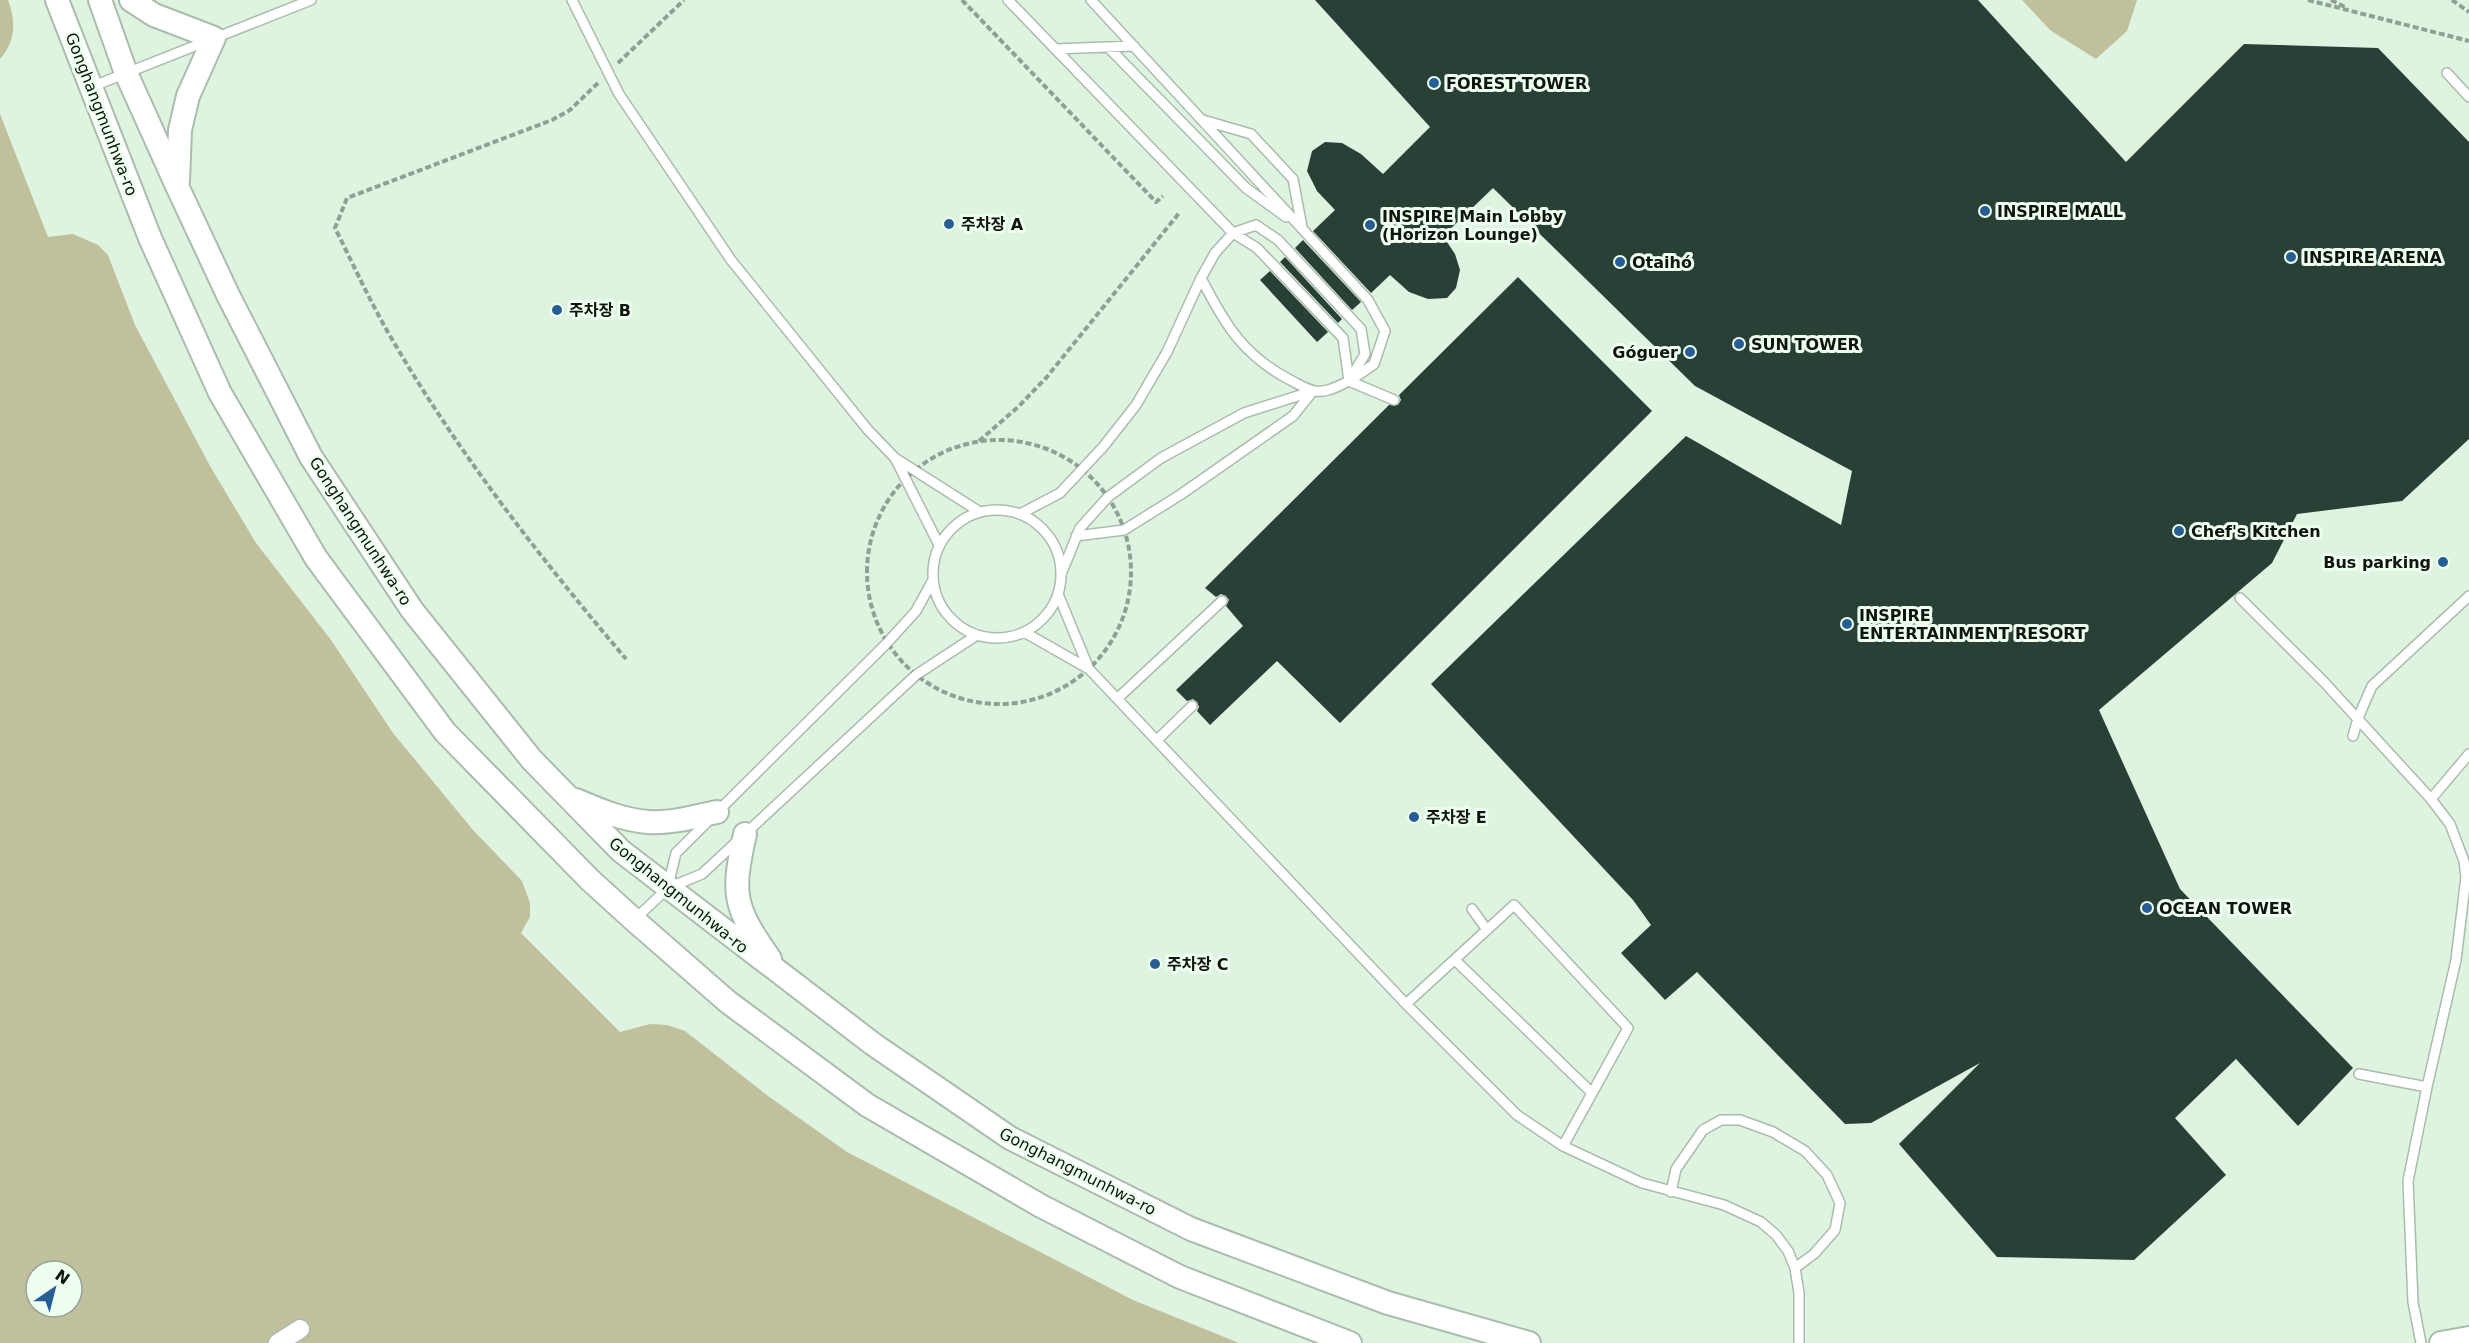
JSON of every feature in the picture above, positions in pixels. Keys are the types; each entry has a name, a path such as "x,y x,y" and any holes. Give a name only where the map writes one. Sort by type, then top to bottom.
{"street":[{"name":"Gonghangmunhwa-ro","path":"57,0 150,238 220,393 316,558 445,732 590,880 634,920 728,1002 867,1105 1041,1206 1180,1277 1350,1343"},
{"name":"Gonghangmunhwa-ro","path":"100,0 126,73 177,186 228,296 311,457 412,610 532,760 621,851 873,1044 1010,1138 1191,1229 1388,1304 1529,1343"},
{"path":"131,0 154,15 214,38 185,107 180,130 177,186"},
{"path":"567,797 608,813 649,822 680,820 717,812"},
{"path":"745,834 737,870 737,898 746,924 780,975"},
{"path":"279,1343 300,1329"},
{"path":"2441,1343 2469,1338"}],"lane":[{"path":"91,87 311,0"},
{"path":"572,0 619,94 731,260 868,430 895,458 948,494 980,512"},
{"path":"1008,0 1233,233 1257,248 1343,338 1349,381"},
{"path":"1061,574 1058,555 1050,538 1037,524 1020,514 1000,510 980,512 963,519 950,531 939,545 934,562 933,580 938,598 947,614 961,627 977,635 993,638 1009,637 1024,632 1038,623 1050,610 1058,594 1061,574 1080,528 1108,497 1161,458 1244,413 1313,391 1327,391 1349,381 1374,364 1385,332 1368,300 1091,0"},
{"path":"1055,49 1134,46"},
{"path":"1108,47 1246,188 1303,229"},
{"path":"2447,73 2469,97"},
{"path":"1201,119 1251,134 1286,171 1293,179 1303,229"},
{"path":"1020,514 1060,494 1083,470 1136,405 1167,352 1215,253 1233,233 1256,225 1278,240 1361,329 1365,354 1349,381"},
{"path":"1201,278 1223,321 1250,352 1279,374 1313,391"},
{"path":"1349,381 1394,400"},
{"path":"1076,536 1124,530 1180,495 1293,416 1313,391"},
{"path":"895,458 939,545"},
{"path":"668,888 676,853 887,643 916,611 933,580"},
{"path":"1058,594 1089,669"},
{"path":"2353,736 2372,686 2469,596"},
{"path":"2240,598 2358,718 2431,799 2450,824 2464,861 2466,877 2456,960 2408,1181 2413,1302 2421,1343"},
{"path":"1118,698 1222,601"},
{"path":"1024,632 1089,669 1158,739 1406,1004 1517,1115 1563,1146 1642,1183 1724,1205 1761,1222 1776,1235 1788,1251 1796,1268 1799,1293 1799,1343"},
{"path":"634,920 668,888 702,874 916,675 977,635"},
{"path":"1158,739 1192,706"},
{"path":"2431,799 2469,754"},
{"path":"1406,1004 1514,905 1628,1028 1563,1146"},
{"path":"1472,909 1487,930"},
{"path":"1455,960 1592,1093"},
{"path":"2359,1074 2427,1087"},
{"path":"1671,1192 1676,1169 1682,1159 1703,1130 1721,1120 1740,1120 1773,1132 1797,1146 1827,1175 1840,1203 1835,1230 1814,1254 1796,1268"}],"path":[{"path":"626,659 566,588 468,459 395,346 335,228 347,198 552,120 570,110 684,0"},
{"path":"962,0 1156,202 1163,196"},
{"path":"2308,0 2469,41"},
{"path":"2331,0 2355,12"},
{"path":"2452,0 2469,12"},
{"path":"978,442 1018,408 1046,378 1180,212"},
{"path":"1015,441 1059,455 1083,470 1108,497 1124,530 1131,567 1127,605 1113,640 1089,669 1054,693 1038,699 1002,705 984,704 948,694 916,675 901,660 887,643 877,623 870,601 867,556 881,511 905,479 915,470 940,454 978,442 1015,441"}],"green space":[{"path":"0,0 8,0 13,31 9,45 0,59"},
{"path":"2022,0 2137,0 2127,31 2096,59 2050,30"},
{"path":"0,114 48,237 73,234 98,245 108,255 135,325 210,466 256,543 331,640 393,733 473,830 522,881 530,903 530,917 521,933 620,1032 650,1024 667,1025 685,1031 768,1096 847,1152 1133,1300 1239,1343 0,1343"}],"building":[{"name":"INSPIRE ENTERTAINMENT RESORT","path":"1315,0 1978,0 2126,162 2244,44 2378,48 2469,142 2469,439 2402,501 2297,514 2272,563 2099,710 2180,889 2353,1068 2298,1126 2236,1059 2175,1118 2226,1175 2134,1260 1997,1257 1899,1144 1980,1063 1871,1123 1845,1124 1697,972 1665,1000 1621,953 1651,925 1633,900 1431,684 1686,436 1841,525 1852,471 1695,386 1493,188 1443,236 1455,254 1460,270 1456,288 1447,298 1428,299 1409,292 1390,275 1371,293 1313,231 1335,210 1317,191 1307,171 1312,151 1325,142 1342,143 1361,154 1383,174 1430,127"},
{"path":"1303,240 1361,302 1352,310 1295,248"},
{"path":"1285,257 1342,319 1338,323 1280,262"},
{"path":"1270,271 1328,332 1317,342 1260,280"},
{"path":"1518,277 1652,411 1340,723 1277,661 1210,725 1197,711 1199,707 1197,702 1193,699 1187,701 1176,690 1243,626 1226,606 1229,600 1226,596 1221,594 1216,597 1205,588 1389,405 1398,405 1401,400 1399,395"}],"place":[{"name":"FOREST TOWER","path":"1434,83"},
{"name":"INSPIRE MALL","path":"1985,211"},
{"name":"주차장 A","path":"949,224"},
{"name":"INSPIRE Main Lobby (Horizon Lounge)","path":"1370,225"},
{"name":"INSPIRE ARENA","path":"2291,257"},
{"name":"Otaihó","path":"1620,262"},
{"name":"주차장 B","path":"557,310"},
{"name":"SUN TOWER","path":"1739,344"},
{"name":"Góguer","path":"1690,352"},
{"name":"Chef's Kitchen","path":"2179,531"},
{"name":"Bus parking","path":"2443,562"},
{"name":"INSPIRE ENTERTAINMENT RESORT","path":"1847,624"},
{"name":"주차장 E","path":"1414,817"},
{"name":"OCEAN TOWER","path":"2147,908"},
{"name":"주차장 C","path":"1155,964"}]}
